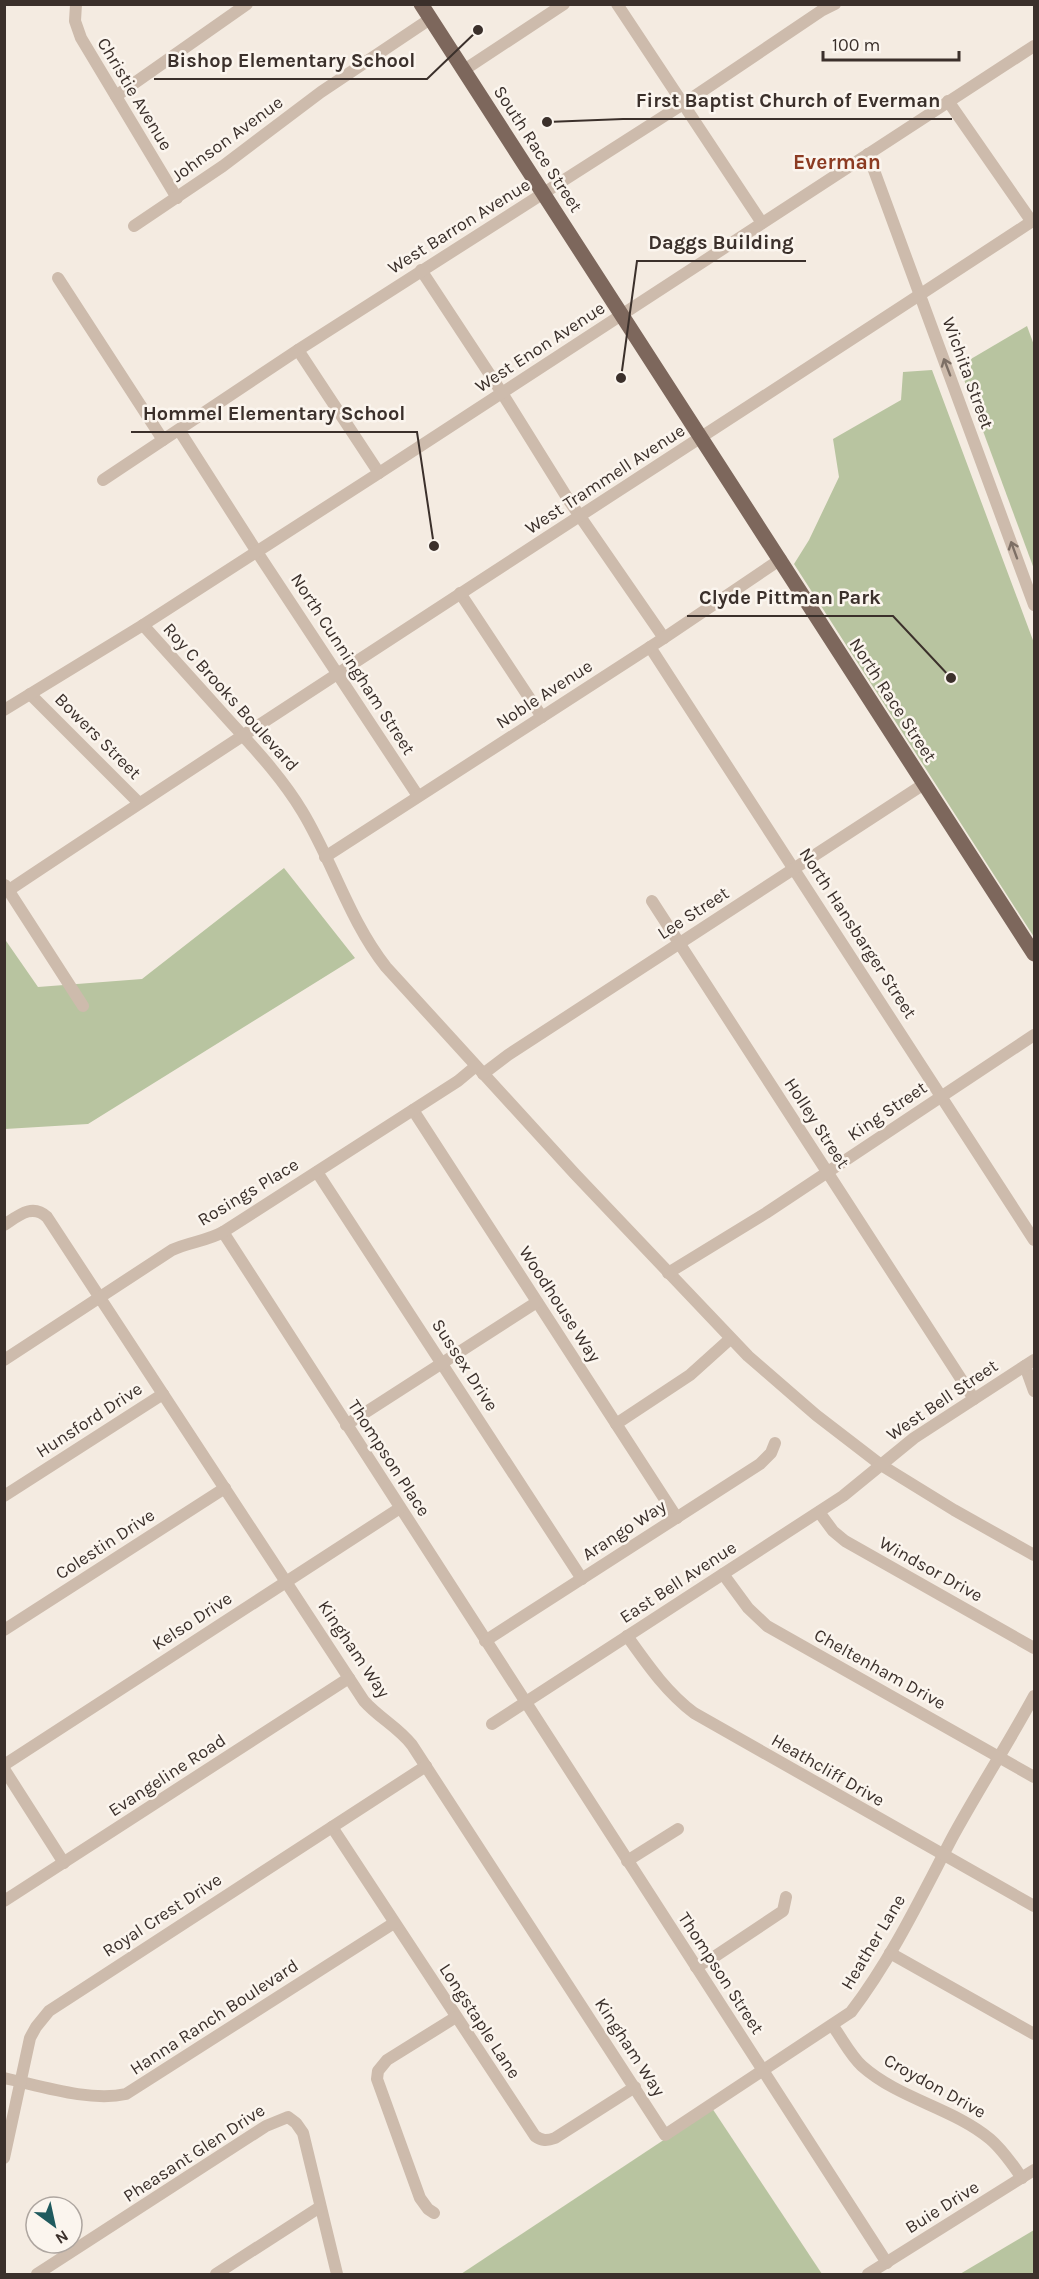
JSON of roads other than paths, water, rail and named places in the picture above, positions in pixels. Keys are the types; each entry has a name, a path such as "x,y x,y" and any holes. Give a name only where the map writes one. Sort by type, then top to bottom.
{"main road":[{"name":"South Race Street","path":"421,4 623,314"},
{"name":"North Race Street","path":"623,314 701,439 1035,954"}],"street":[{"name":"Christie Avenue","path":"76,4 75,21 81,38 177,198"},
{"path":"116,96 247,4"},
{"path":"464,70 564,4"},
{"path":"617,4 762,223"},
{"name":"West Barron Avenue","path":"103,480 297,350 835,4"},
{"name":"Johnson Avenue","path":"134,226 177,198 321,92 430,19"},
{"name":"West Enon Avenue","path":"4,710 257,552 1035,46"},
{"path":"948,101 1033,221"},
{"name":"Wichita Street","path":"868,154 1035,605"},
{"name":"West Trammell Avenue","path":"7,887 195,768 1033,221"},
{"path":"421,270 580,516 664,638"},
{"path":"58,278 164,440"},
{"path":"297,350 379,473"},
{"name":"North Cunningham Street","path":"179,430 418,796"},
{"name":"Noble Avenue","path":"325,857 781,560"},
{"path":"460,593 542,717"},
{"name":"Roy C Brooks Boulevard","path":"143,625 244,736 286,786 315,834 369,946 386,967 730,1339 816,1415 881,1465 954,1510 1035,1555"},
{"name":"North Hansbarger Street","path":"650,647 1035,1240"},
{"name":"Bowers Street","path":"30,694 139,803"},
{"name":"Lee Street","path":"480,1070 924,784"},
{"path":"7,887 83,1006"},
{"name":"Holley Street","path":"652,901 974,1399"},
{"name":"King Street","path":"668,1273 766,1213 1035,1035"},
{"name":"Rosings Place","path":"4,1360 172,1250 203,1241 223,1232 458,1081 480,1070"},
{"name":"Woodhouse Way","path":"413,1110 677,1518"},
{"name":"Sussex Drive","path":"317,1172 582,1578"},
{"name":"Kingham Way","path":"4,1225 23,1213 36,1211 46,1217 350,1678 373,1711 405,1736 426,1766 665,2134"},
{"name":"Thompson Place","path":"223,1232 525,1703"},
{"path":"346,1425 537,1302"},
{"path":"616,1424 690,1376 730,1339"},
{"path":"1030,1363 1035,1391"},
{"name":"West Bell Street","path":"881,1465 914,1438 1030,1363"},
{"name":"Hunsford Drive","path":"4,1496 163,1394"},
{"name":"Arango Way","path":"485,1641 760,1464 771,1453 775,1443"},
{"name":"East Bell Avenue","path":"492,1724 819,1512 881,1465"},
{"name":"Colestin Drive","path":"4,1630 225,1488"},
{"name":"Kelso Drive","path":"4,1767 399,1508"},
{"name":"Windsor Drive","path":"819,1512 833,1531 845,1541 1035,1648"},
{"name":"Cheltenham Drive","path":"723,1574 748,1608 767,1626 1035,1777"},
{"name":"Heathcliff Drive","path":"627,1636 655,1675 679,1702 694,1713 943,1856 1035,1906"},
{"name":"Evangeline Road","path":"4,1901 350,1678"},
{"name":"Heather Lane","path":"665,2134 852,2012 890,1953 1035,1696"},
{"name":"Thompson Street","path":"525,1703 887,2263"},
{"name":"Royal Crest Drive","path":"4,2158 30,2038 49,2011 426,1766"},
{"path":"4,1767 64,1863"},
{"name":"Longstaple Lane","path":"332,1827 529,2130 540,2140 555,2138 634,2087"},
{"path":"627,1861 678,1829"},
{"path":"696,1967 776,1917 783,1911 786,1898"},
{"name":"Hanna Ranch Boulevard","path":"4,2078 93,2097 126,2094 394,1923"},
{"path":"890,1953 1035,2034"},
{"path":"434,2213 420,2198 377,2079 378,2071 387,2060 456,2017"},
{"name":"Croydon Drive","path":"832,2025 864,2068 894,2088 978,2130 1004,2152 1022,2178"},
{"name":"Pheasant Glen Drive","path":"37,2274 280,2119 288,2117 303,2133 320,2207"},
{"name":"Buie Drive","path":"868,2274 1035,2170"},
{"path":"216,2274 320,2207 337,2274"}],"place":[{"name":"Bishop Elementary School","path":"478,30"},
{"name":"First Baptist Church of Everman","path":"547,122"},
{"name":"Daggs Building","path":"621,378"},
{"name":"Hommel Elementary School","path":"434,546"},
{"name":"Clyde Pittman Park","path":"951,678"}],"district":[{"name":"Everman","path":"837,162"}]}
